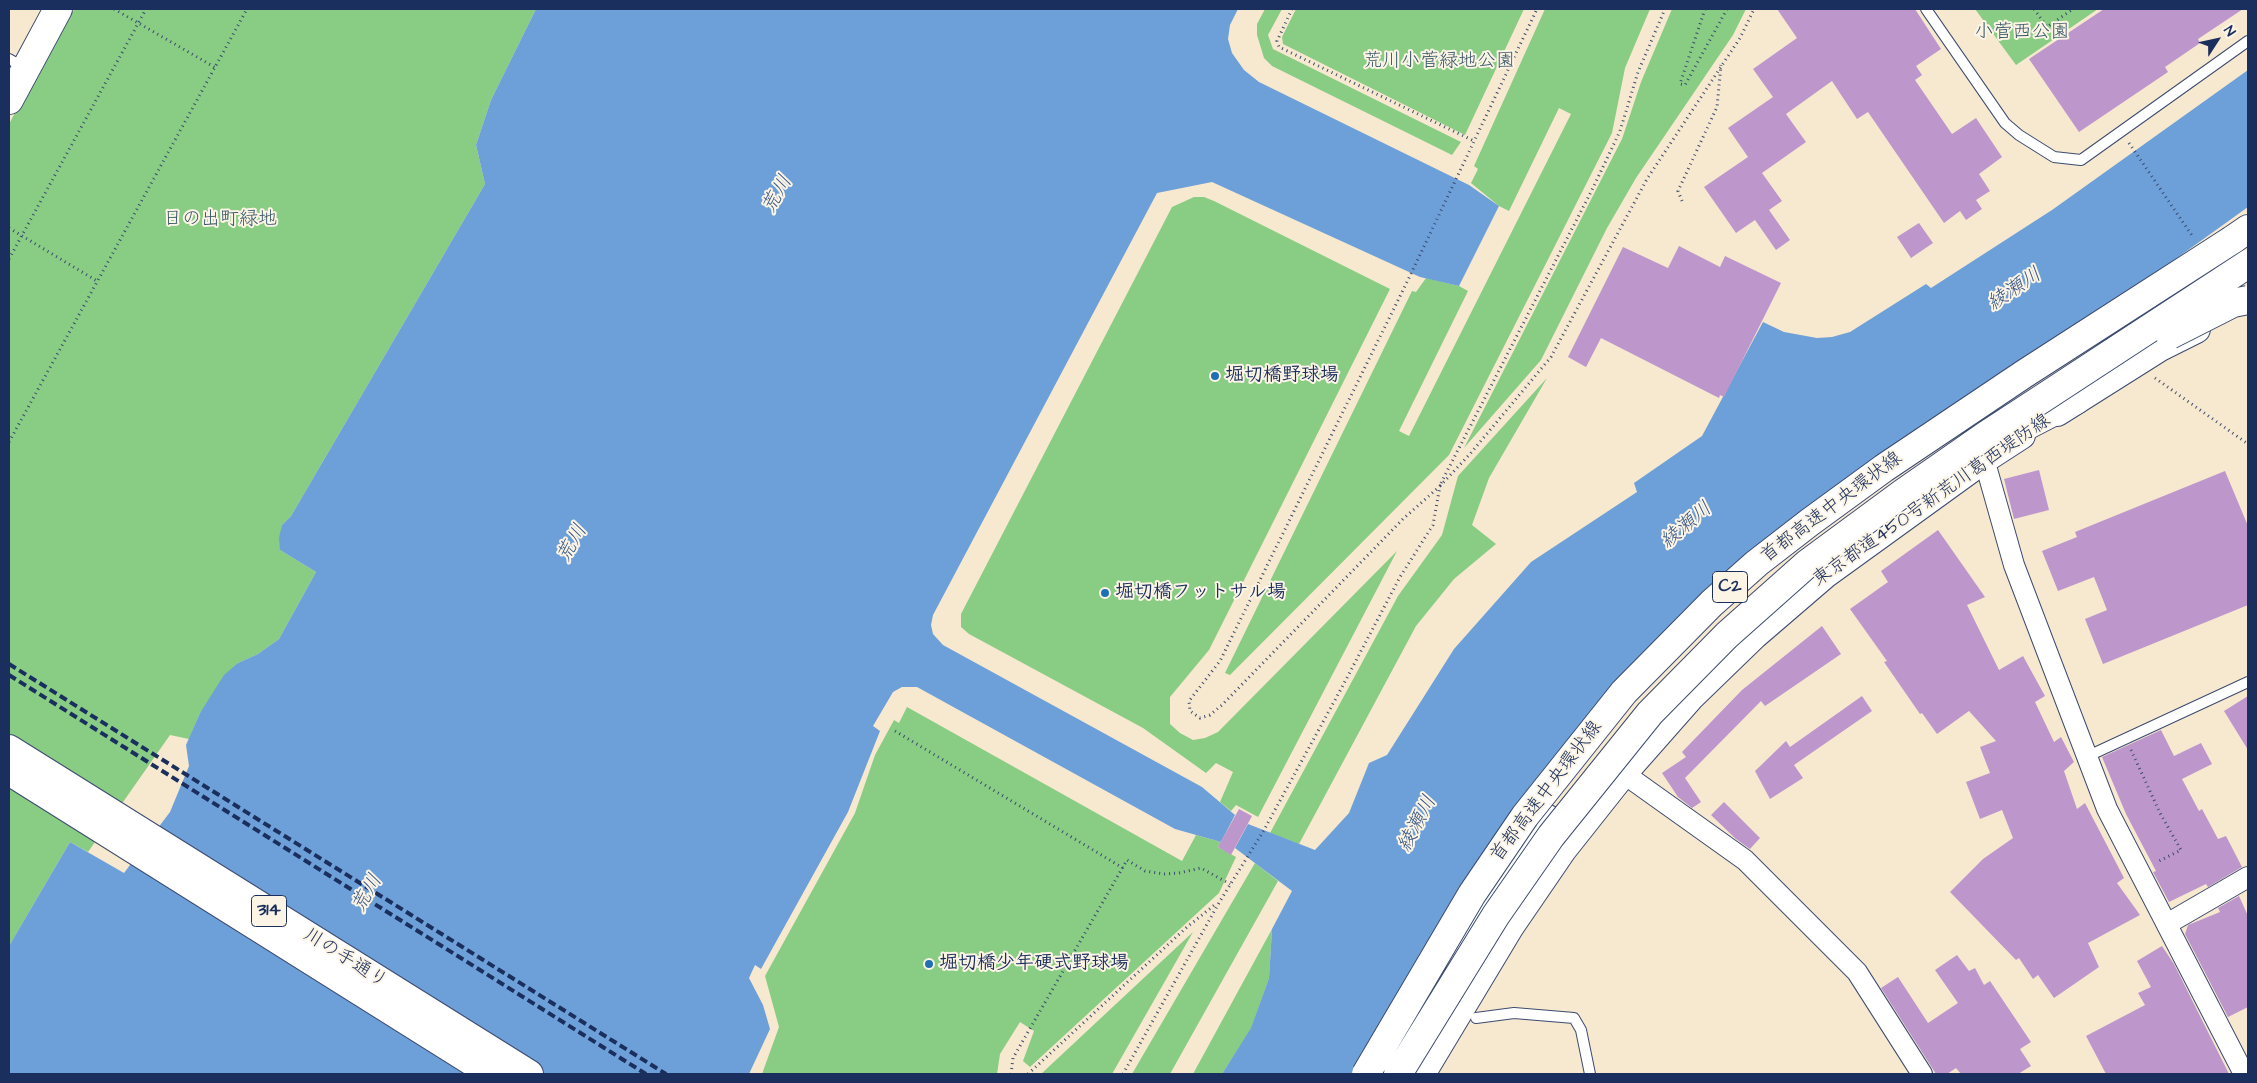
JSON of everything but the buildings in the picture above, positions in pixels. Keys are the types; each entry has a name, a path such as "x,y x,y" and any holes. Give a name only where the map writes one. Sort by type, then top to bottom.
{"main road":[{"path":"9,100 17,64 58,9"},
{"name":"首都高速中央環状線","path":"1366,1074 1472,894 1525,816 1624,692 1706,608 1772,552 1884,468 2024,374 2243,233"},
{"name":"首都高速中央環状線","path":"1398,1074 1496,915 1551,836 1650,713 1727,635 1808,563 1903,493 1976,452 2248,264"},
{"path":"2160,347 2217,298 2248,276"},
{"path":"1976,452 2038,409 2204,316 2233,303 2243,306"},
{"path":"1370,1074 1448,956 1523,852 1623,728 1731,618 1790,568 1854,523 1976,452 2076,400 2160,347 2243,306"},
{"name":"東京都道450号新荒川葛西堤防線","path":"1421,1074 1510,926 1562,850 1624,773 1690,698 1754,634 1976,452"},
{"name":"川の手通り","path":"9,748 529,1074"},
{"name":"川の手通り","path":"9,771 492,1074"}],"street":[{"path":"1976,452 2014,565 2107,809 2244,1074"},
{"path":"1624,773 1744,860 1857,972 1922,1074"},
{"path":"2167,924 2248,878"}],"lane":[{"path":"1926,9 2005,123 2019,135 2054,157 2080,160 2248,40"},
{"path":"2086,757 2248,682"},
{"path":"1476,1018 1514,1013 1574,1018 1581,1030 1590,1074"}],"path":[{"path":"114,9 216,68"},
{"path":"9,259 146,9"},
{"path":"9,442 247,9"},
{"path":"1292,9 1276,41 1279,47 1474,141"},
{"path":"1537,9 1408,280 1220,661 1189,701 1190,711 1200,718 1210,715 1222,705 1403,519 1440,486 1470,454 1551,357 1647,179 1740,38 1754,9"},
{"path":"1123,1074 1220,901 1264,830 1400,577 1433,526 1440,486 1620,131 1638,72 1665,9"},
{"path":"1704,9 1680,84 1685,86 1727,9"},
{"path":"2034,9 2047,27 2073,9"},
{"path":"1682,201 1678,191 1717,107 1721,65"},
{"path":"2131,145 2195,239"},
{"path":"9,228 97,281"},
{"path":"2151,376 2248,444"},
{"path":"895,731 1123,868"},
{"path":"2126,738 2160,813 2181,850 2139,872"},
{"path":"1011,1074 1014,1058 1127,860 1145,872 1179,873 1201,868 1230,884"},
{"path":"1028,1074 1187,927 1220,901"}],"green space":[{"name":"日の出町緑地","path":"75,9 536,9 491,100 476,145 485,184 291,516 282,525 280,550 316,572 279,639 258,654 238,663 200,713 189,739 170,735 88,852 70,842 9,946 9,124 62,23"},
{"path":"1265,9 1282,9 1268,35 1273,49 1461,142 1452,155 1272,66 1264,58 1257,35 1257,24"},
{"name":"荒川小菅緑地公園","path":"1296,9 1524,9 1465,135 1283,44 1282,37"},
{"path":"1545,9 1650,9 1625,68 1612,133 1449,455 1230,675 1225,673 1412,291 1416,292 1426,278 1459,286 1468,291 1399,431 1409,436 1571,114 1559,108 1509,211 1499,206 1471,183 1478,169 1474,166"},
{"path":"1672,9 1746,9 1733,35 1636,178 1607,228 1541,360 1464,448 1622,139 1641,82"},
{"name":"小菅西公園","path":"1975,9 2098,9 2016,65"},
{"path":"1194,197 1204,197 1214,201 1390,289 1209,650 1170,697 1170,724 1180,733 1193,740 1205,738 1218,732 1397,551 1258,817 1236,805 1231,811 1220,802 1233,772 1216,763 1206,773 1143,728 969,634 961,627 961,614 1172,207"},
{"path":"1547,378 1489,478 1472,525 1496,544 1454,579 1416,626 1299,844 1270,833 1398,596 1442,535 1458,476"},
{"path":"907,707 1182,861 1196,835 1221,842 1218,847 1236,857 1219,893 1030,1067 1023,1061 1034,1031 1020,1022 1000,1054 997,1074 762,1074 779,1027 765,976 855,813 875,755 894,720 899,723"},
{"path":"1255,863 1278,881 1170,1074 1132,1074"},
{"path":"1272,929 1269,978 1251,1029 1222,1074 1193,1074"},
{"path":"1193,932 1112,1074 1041,1074"}],"water":[{"name":"荒川","path":"536,9 1238,9 1230,25 1228,39 1232,53 1244,70 1259,82 1469,185 1499,206 1459,286 1420,277 1212,182 1157,193 933,615 931,625 933,634 943,645 1202,787 1235,815 1221,842 1175,829 917,687 902,687 893,692 873,726 880,731 848,812 761,969 755,965 749,978 763,1005 770,1029 749,1074 9,1074 9,946 70,842 124,873 170,812 189,766 186,745 200,713 224,675 238,663 258,654 279,639 316,572 280,550 279,538 282,525 291,516 485,184 476,145 491,100"},
{"name":"綾瀬川","path":"2248,70 2248,207 2110,306 1659,642 1353,1074 1222,1074 1251,1028 1269,978 1272,929 1292,891 1235,848 1248,824 1315,850 1349,813 1369,763 1387,755 1454,649 1531,562 1637,492 1634,483 1702,436 1763,322 1784,332 1817,338 1832,337 1850,332 1926,284 1931,288 2052,210"}],"railway":[{"path":"9,664 666,1074"},
{"path":"9,675 646,1074"}],"place":[{"name":"堀切橋野球場","path":"1215,376"},
{"name":"堀切橋フットサル場","path":"1105,593"},
{"name":"堀切橋少年硬式野球場","path":"929,964"}]}
